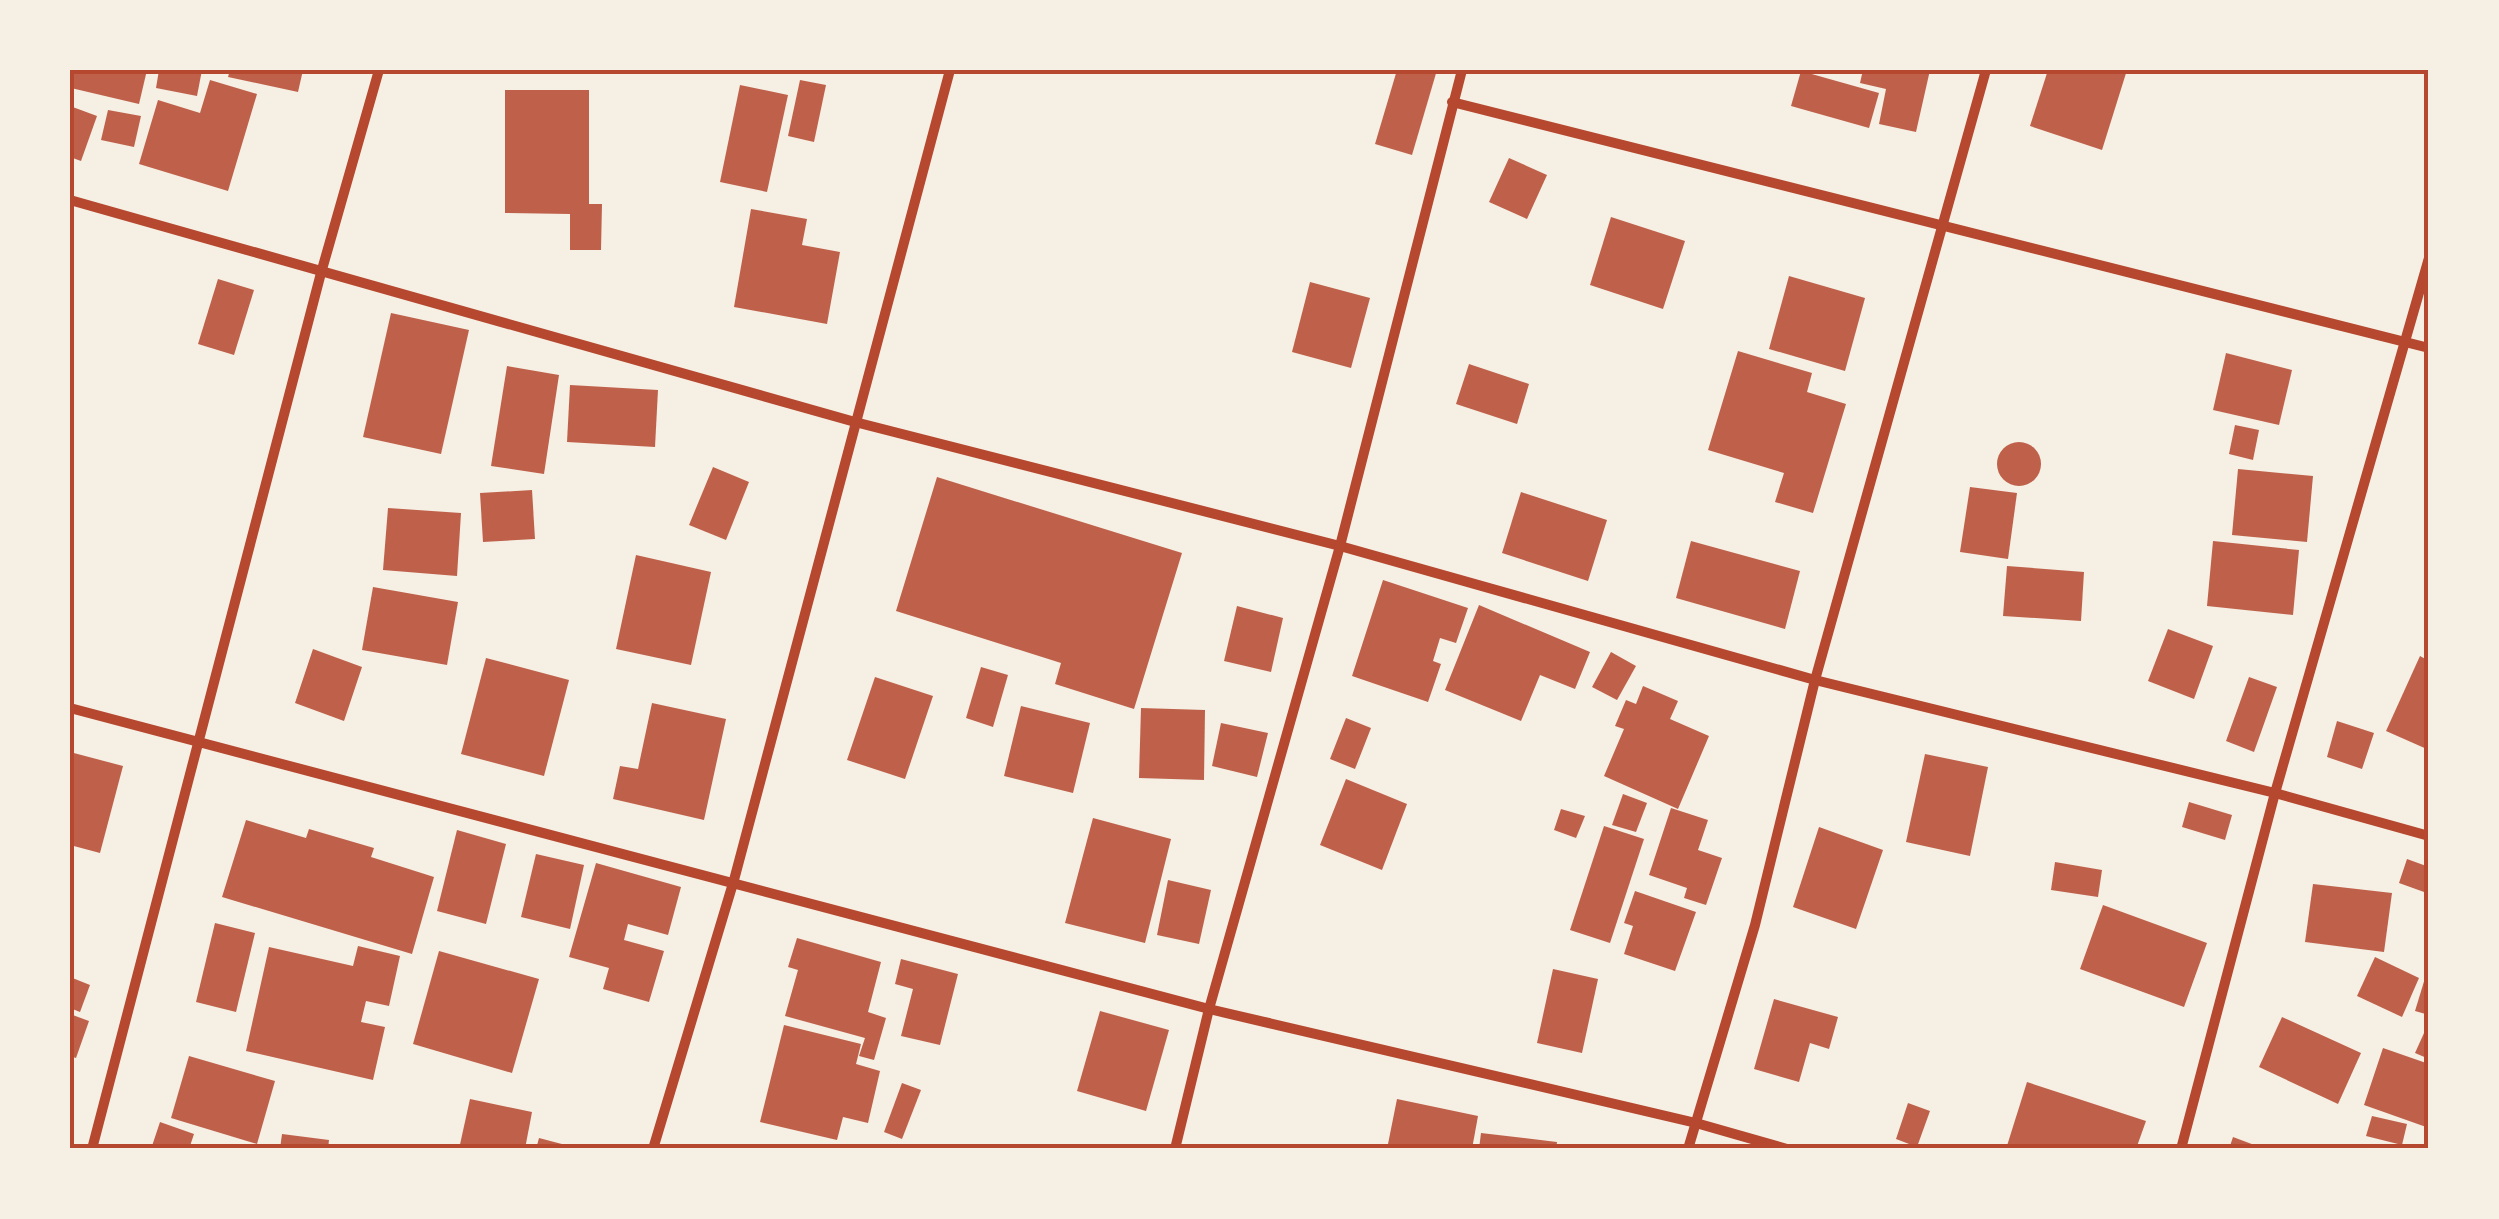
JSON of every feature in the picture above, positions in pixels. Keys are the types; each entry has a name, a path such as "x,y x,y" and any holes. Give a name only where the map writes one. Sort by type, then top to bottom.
{"street":[{"path":"92,1149 321,273 379,70"},
{"path":"652,1149 734,880 950,70"},
{"path":"1175,1149 1209,1010 1340,546 1462,70"},
{"path":"1688,1149 1755,925 1816,680 1986,70"},
{"path":"1452,102 2429,348"},
{"path":"70,200 855,422 1340,546 1816,680 2275,793 2429,836"},
{"path":"2182,1149 2275,793 2408,343 2429,258"},
{"path":"70,708 200,745 734,880 1209,1010 1696,1122 1787,1149"}],"building":[{"path":"75,70 147,70 139,104 71,88"},
{"path":"159,70 202,70 197,96 156,88"},
{"path":"230,70 303,70 298,92 228,77"},
{"path":"1397,70 1437,70 1412,155 1375,144"},
{"path":"1863,70 1930,70 1916,132 1879,124 1886,89 1860,83"},
{"path":"2048,70 2127,70 2102,150 2030,126"},
{"path":"1801,71 1879,93 1869,128 1791,106"},
{"path":"210,80 257,94 228,191 139,164 158,100 200,113"},
{"path":"800,80 826,85 814,142 788,136"},
{"path":"740,85 788,95 767,192 720,182"},
{"path":"505,90 589,90 589,204 602,204 601,250 570,250 570,214 505,213"},
{"path":"70,106 97,116 81,161 70,157"},
{"path":"108,110 141,116 134,147 101,140"},
{"path":"1509,158 1547,175 1527,219 1489,202"},
{"path":"751,209 807,219 802,245 840,252 827,324 734,307"},
{"path":"1611,217 1685,241 1663,309 1590,285"},
{"path":"1789,276 1865,298 1845,371 1769,349"},
{"path":"218,279 254,290 234,355 198,344"},
{"path":"1310,282 1370,298 1351,368 1292,352"},
{"path":"391,313 469,330 441,454 363,437"},
{"path":"1738,351 1812,373 1807,392 1846,404 1813,513 1775,502 1784,473 1708,450"},
{"path":"2226,353 2292,370 2279,425 2213,410"},
{"path":"1469,364 1529,384 1517,424 1456,404"},
{"path":"507,366 559,375 544,474 491,466"},
{"path":"570,385 658,390 655,447 567,442"},
{"path":"2235,425 2259,430 2253,460 2229,454"},
{"path":"2019,442 2035,448 2041,464 2035,480 2019,486 2003,480 1997,464 2003,448"},
{"path":"713,467 749,482 726,540 689,525"},
{"path":"2238,469 2313,476 2307,542 2232,535"},
{"path":"937,477 1182,553 1134,709 1055,684 1061,663 896,611"},
{"path":"1970,487 2017,493 2008,559 1960,552"},
{"path":"532,490 535,539 483,542 480,493"},
{"path":"1521,492 1607,520 1588,581 1502,553"},
{"path":"388,508 461,513 457,576 383,570"},
{"path":"1691,541 1800,571 1785,629 1676,598"},
{"path":"2213,541 2299,550 2293,615 2207,606"},
{"path":"636,555 711,572 691,665 616,649"},
{"path":"2007,566 2084,572 2081,621 2003,616"},
{"path":"1383,580 1468,608 1456,643 1440,638 1433,661 1441,664 1428,702 1352,676"},
{"path":"373,587 458,602 447,665 362,650"},
{"path":"1479,605 1590,652 1575,689 1540,675 1521,721 1445,690"},
{"path":"1237,606 1283,618 1271,672 1224,661"},
{"path":"2168,629 2213,646 2194,699 2148,681"},
{"path":"313,649 362,667 344,721 295,703"},
{"path":"1611,652 1636,666 1617,700 1592,687"},
{"path":"2420,656 2429,661 2429,750 2386,731"},
{"path":"486,658 569,680 544,776 461,754"},
{"path":"981,667 1008,675 993,727 966,718"},
{"path":"875,677 933,696 905,779 847,760"},
{"path":"2249,677 2277,687 2254,752 2226,741"},
{"path":"1643,686 1678,701 1670,719 1709,736 1678,809 1604,776 1624,729 1615,726 1626,700 1636,704"},
{"path":"652,703 726,719 704,820 613,799 620,766 638,769"},
{"path":"1021,706 1090,723 1073,793 1004,776"},
{"path":"1141,708 1205,710 1204,780 1139,778"},
{"path":"1346,718 1371,728 1355,769 1330,759"},
{"path":"2337,721 2374,733 2362,769 2327,757"},
{"path":"1221,723 1268,733 1257,777 1212,766"},
{"path":"70,752 123,766 100,853 70,845"},
{"path":"1925,754 1988,767 1970,856 1906,842"},
{"path":"1346,779 1407,804 1382,870 1320,845"},
{"path":"1623,794 1647,803 1636,832 1612,825"},
{"path":"2189,802 2232,815 2225,840 2182,827"},
{"path":"1671,808 1708,820 1698,850 1722,858 1706,905 1684,898 1687,888 1649,875"},
{"path":"1561,809 1585,816 1576,838 1554,830"},
{"path":"1093,818 1171,839 1145,943 1065,923"},
{"path":"246,820 306,838 309,829 374,848 371,857 434,877 412,954 222,897"},
{"path":"1604,826 1644,839 1610,943 1570,930"},
{"path":"1819,827 1883,850 1856,929 1793,907"},
{"path":"457,830 506,844 486,924 437,911"},
{"path":"536,854 584,865 570,929 521,917"},
{"path":"2407,859 2429,867 2424,892 2399,883"},
{"path":"2055,862 2102,870 2098,897 2051,890"},
{"path":"596,863 681,887 668,935 628,924 624,940 664,951 649,1002 603,989 609,968 569,957"},
{"path":"1168,880 1211,890 1199,944 1157,935"},
{"path":"2313,884 2392,893 2384,952 2305,942"},
{"path":"1635,891 1696,912 1675,971 1624,954 1633,926 1624,923"},
{"path":"2103,905 2207,943 2184,1007 2080,969"},
{"path":"215,923 255,933 236,1012 196,1002"},
{"path":"797,938 881,962 868,1012 886,1018 874,1060 859,1056 865,1038 785,1016 798,970 788,967"},
{"path":"358,946 400,956 389,1006 366,1001 361,1022 385,1027 373,1080 246,1051 269,947 353,966"},
{"path":"439,951 539,979 512,1073 413,1044"},
{"path":"2375,957 2419,978 2402,1017 2357,996"},
{"path":"901,959 958,974 940,1045 901,1036 913,989 895,984"},
{"path":"2429,965 2429,1015 2415,1011"},
{"path":"1553,969 1598,979 1582,1053 1537,1043"},
{"path":"70,977 90,985 80,1012 70,1008"},
{"path":"1774,999 1838,1017 1829,1049 1810,1043 1799,1082 1754,1069"},
{"path":"1100,1011 1169,1030 1146,1111 1077,1091"},
{"path":"70,1014 89,1021 76,1058 70,1056"},
{"path":"2282,1017 2361,1053 2338,1104 2259,1067"},
{"path":"2429,1022 2429,1059 2415,1053"},
{"path":"784,1025 861,1044 856,1064 880,1071 868,1123 843,1117 837,1140 760,1122"},
{"path":"2383,1048 2429,1064 2429,1128 2364,1105"},
{"path":"189,1056 275,1081 257,1144 171,1118"},
{"path":"2027,1082 2146,1121 2136,1149 2006,1149"},
{"path":"902,1083 921,1090 902,1139 884,1132"},
{"path":"470,1099 532,1112 525,1149 459,1149"},
{"path":"1397,1099 1478,1116 1472,1149 1387,1149"},
{"path":"1908,1103 1930,1111 1917,1147 1896,1139"},
{"path":"2372,1116 2407,1124 2402,1145 2366,1136"},
{"path":"160,1122 194,1134 189,1149 151,1149"},
{"path":"1481,1133 1557,1142 1556,1149 1479,1149"},
{"path":"282,1134 329,1140 328,1149 280,1149"},
{"path":"2233,1137 2265,1149 2229,1149"},
{"path":"539,1138 577,1148 577,1149 536,1149"}]}
